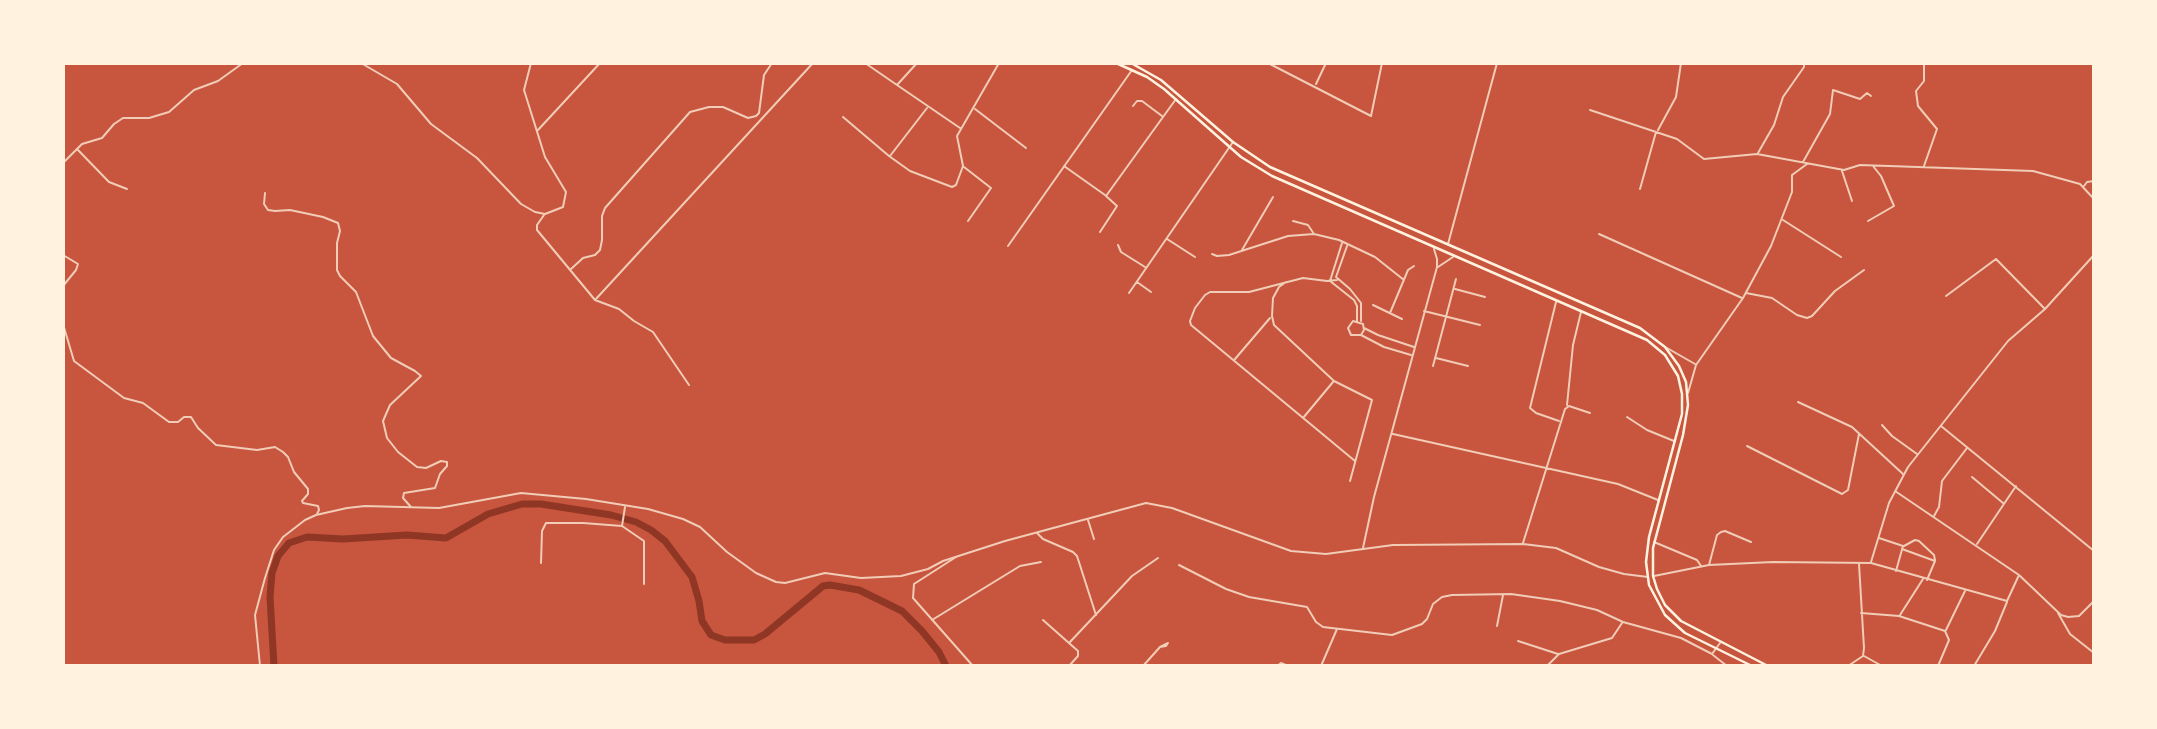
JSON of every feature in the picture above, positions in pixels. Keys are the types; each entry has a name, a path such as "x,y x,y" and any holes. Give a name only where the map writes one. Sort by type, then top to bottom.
{"main road":[{"path":"1116,63 1132,69 1176,99 1249,163 1272,176 1647,340 1671,363 1678,376 1682,404 1675,441 1649,537 1647,577 1653,595 1665,615 1685,633 1752,666"},
{"path":"1131,63 1161,80 1233,142 1281,172 1640,328 1665,347 1679,366 1688,393 1684,435 1654,542 1653,576 1661,598 1672,614 1693,629 1768,666"},
{"path":"1588,314 1592,307"}],"street":[{"path":"63,163 87,142 102,138 123,118 149,118 169,112 194,90 218,81 243,63"},
{"path":"360,63 397,84 431,124 478,158 521,204 545,214 563,207 566,192 547,162 524,90 531,63"},
{"path":"537,131 600,63"},
{"path":"571,269 583,258 596,255 600,250 602,216 606,208 691,113 709,107 723,107 748,118 759,113 764,75 772,63"},
{"path":"595,300 813,63"},
{"path":"864,63 961,128"},
{"path":"897,85 917,63"},
{"path":"843,117 889,156 914,173 952,187 956,185 963,166 957,140 961,128 999,63"},
{"path":"1268,63 1371,116 1382,63"},
{"path":"1315,86 1326,63"},
{"path":"1448,245 1497,63"},
{"path":"1640,189 1657,131 1676,97 1681,63"},
{"path":"1757,154 1774,125 1783,97 1804,67 1804,63"},
{"path":"1924,63 1924,81 1916,91 1918,106 1937,129 1924,167"},
{"path":"1008,246 1132,69"},
{"path":"1803,163 1830,114 1833,90 1860,99 1867,93 1871,96"},
{"path":"1106,196 1176,99"},
{"path":"1133,106 1137,101 1142,101 1163,117"},
{"path":"889,156 928,106"},
{"path":"974,108 1026,148"},
{"path":"1590,110 1677,139 1704,159 1757,154 1842,170 1860,165 2033,171 2075,181 2084,187 2094,200"},
{"path":"1129,293 1233,142"},
{"path":"77,149 109,182 127,189"},
{"path":"1688,393 1696,365 1743,298 1771,246 1793,192 1792,175 1808,164"},
{"path":"963,166 991,188 968,221"},
{"path":"1064,166 1117,206 1100,232"},
{"path":"1868,221 1894,206 1881,176 1872,166"},
{"path":"1842,170 1852,201"},
{"path":"2084,187 2087,182 2094,181"},
{"path":"265,193 264,204 268,210 290,210 338,223 340,231 337,270 340,276 356,292 373,336 391,358 421,376 390,405 383,421 387,438 398,452 417,467 429,468 441,461 447,463 435,488 404,493 403,498 412,508"},
{"path":"1241,252 1273,197"},
{"path":"545,214 537,225 537,230 595,300 619,309 653,332 690,385"},
{"path":"1782,219 1841,257"},
{"path":"1293,221 1308,225 1314,234"},
{"path":"1212,254 1223,256 1288,236 1314,234 1348,244 1376,257 1404,280"},
{"path":"1599,234 1743,298"},
{"path":"1166,238 1195,257"},
{"path":"1330,281 1342,242"},
{"path":"1336,280 1348,244"},
{"path":"1118,246 1122,252 1146,268"},
{"path":"1363,550 1374,497 1437,267 1434,249"},
{"path":"1871,563 1895,490 1903,474 2008,341 2045,309 2094,255"},
{"path":"63,256 78,264 63,286"},
{"path":"1437,267 1453,257"},
{"path":"1946,296 1996,259 2045,309"},
{"path":"1390,313 1408,270 1414,266"},
{"path":"1745,293 1772,298 1807,318 1835,291 1864,270"},
{"path":"1355,461 1191,325 1189,318 1210,292 1249,292 1303,278 1336,280 1350,289 1361,303 1361,322 1364,328 1415,347"},
{"path":"1433,366 1456,279"},
{"path":"1330,281 1354,300 1357,306 1357,321"},
{"path":"1136,282 1151,292"},
{"path":"1287,282 1276,291 1272,306 1274,326 1334,381 1372,400 1350,481"},
{"path":"1454,288 1485,297"},
{"path":"1557,301 1531,408 1536,413 1561,422"},
{"path":"1373,305 1402,319"},
{"path":"1424,311 1480,325"},
{"path":"1523,544 1567,406 1573,345 1581,312"},
{"path":"1235,360 1272,316"},
{"path":"1361,322 1350,324 1349,331 1354,336 1361,335 1413,355"},
{"path":"63,324 74,361 124,398 143,403 169,422 191,417 198,428 216,445 257,450 275,447 283,452 308,489 303,503 317,506 319,510 316,515"},
{"path":"1361,335 1364,328"},
{"path":"1665,347 1696,365"},
{"path":"1435,358 1468,366"},
{"path":"1303,418 1334,381"},
{"path":"1798,402 1852,427 1903,474"},
{"path":"1567,406 1590,413"},
{"path":"1627,417 1647,430 1675,441"},
{"path":"1882,425 1917,455"},
{"path":"1941,426 2094,551"},
{"path":"1392,434 1618,484 1658,500"},
{"path":"1747,446 1842,495 1849,490 1859,434"},
{"path":"1934,517 1940,506 1942,481 1968,447"},
{"path":"1972,477 2004,503"},
{"path":"1976,545 2016,486"},
{"path":"1895,490 2019,575 2058,612 2068,617 2076,617 2086,611 2094,601"},
{"path":"260,666 254,615 274,550 290,531 316,515 336,509 365,506 455,506 521,493 586,499 648,509 683,519 700,527 727,552 756,573 776,582 800,581 825,573 861,578 901,576 1037,533 1137,505 1155,504 1291,551 1326,554 1393,545 1523,544 1556,548 1600,567 1647,577 1709,565 1773,562 1871,563 2007,601"},
{"path":"622,524 625,507"},
{"path":"1088,519 1094,540"},
{"path":"541,563 542,531 545,523 622,524 644,541 644,584"},
{"path":"1709,565 1717,536 1721,532 1725,531 1751,542"},
{"path":"1037,533 1043,539 1077,556 1097,616"},
{"path":"1878,538 1935,561"},
{"path":"1896,571 1903,547 1915,540 1919,541 1934,555 1935,561 1927,580"},
{"path":"1654,542 1698,560 1702,567"},
{"path":"956,557 914,584 913,598 973,666"},
{"path":"1070,642 1132,576 1158,558"},
{"path":"932,620 1020,566 1041,562"},
{"path":"1858,563 1863,656"},
{"path":"1179,565 1226,589 1249,597 1307,607 1319,625 1337,629 1392,635 1425,621 1433,604 1442,597 1503,594 1560,601 1597,610 1623,622 1681,638 1712,654 1727,666"},
{"path":"1973,666 1995,631 2019,575"},
{"path":"1899,616 1923,579"},
{"path":"1945,631 1966,590"},
{"path":"1497,626 1503,594"},
{"path":"2058,612 2070,634 2094,653"},
{"path":"1861,614 1899,616 1945,631 1949,640 1938,666"},
{"path":"1043,620 1070,642 1078,654 1069,666"},
{"path":"1547,666 1559,654 1612,638 1623,622"},
{"path":"1321,666 1337,629"},
{"path":"1518,641 1559,654"},
{"path":"1712,654 1720,643"},
{"path":"1143,666 1160,647"},
{"path":"1848,666 1863,656"},
{"path":"1863,656 1882,666"},
{"path":"1737,666 1738,660"},
{"path":"1277,666 1281,663 1287,666"}],"waterway":[{"path":"274,666 270,597 272,573 278,556 289,543 307,537 343,539 407,535 446,538 488,514 522,504 541,504 611,515 636,522 651,530 665,541 692,577 702,621 711,635 725,640 754,640 823,586 830,585 859,590 902,611 939,652 946,666"}]}
